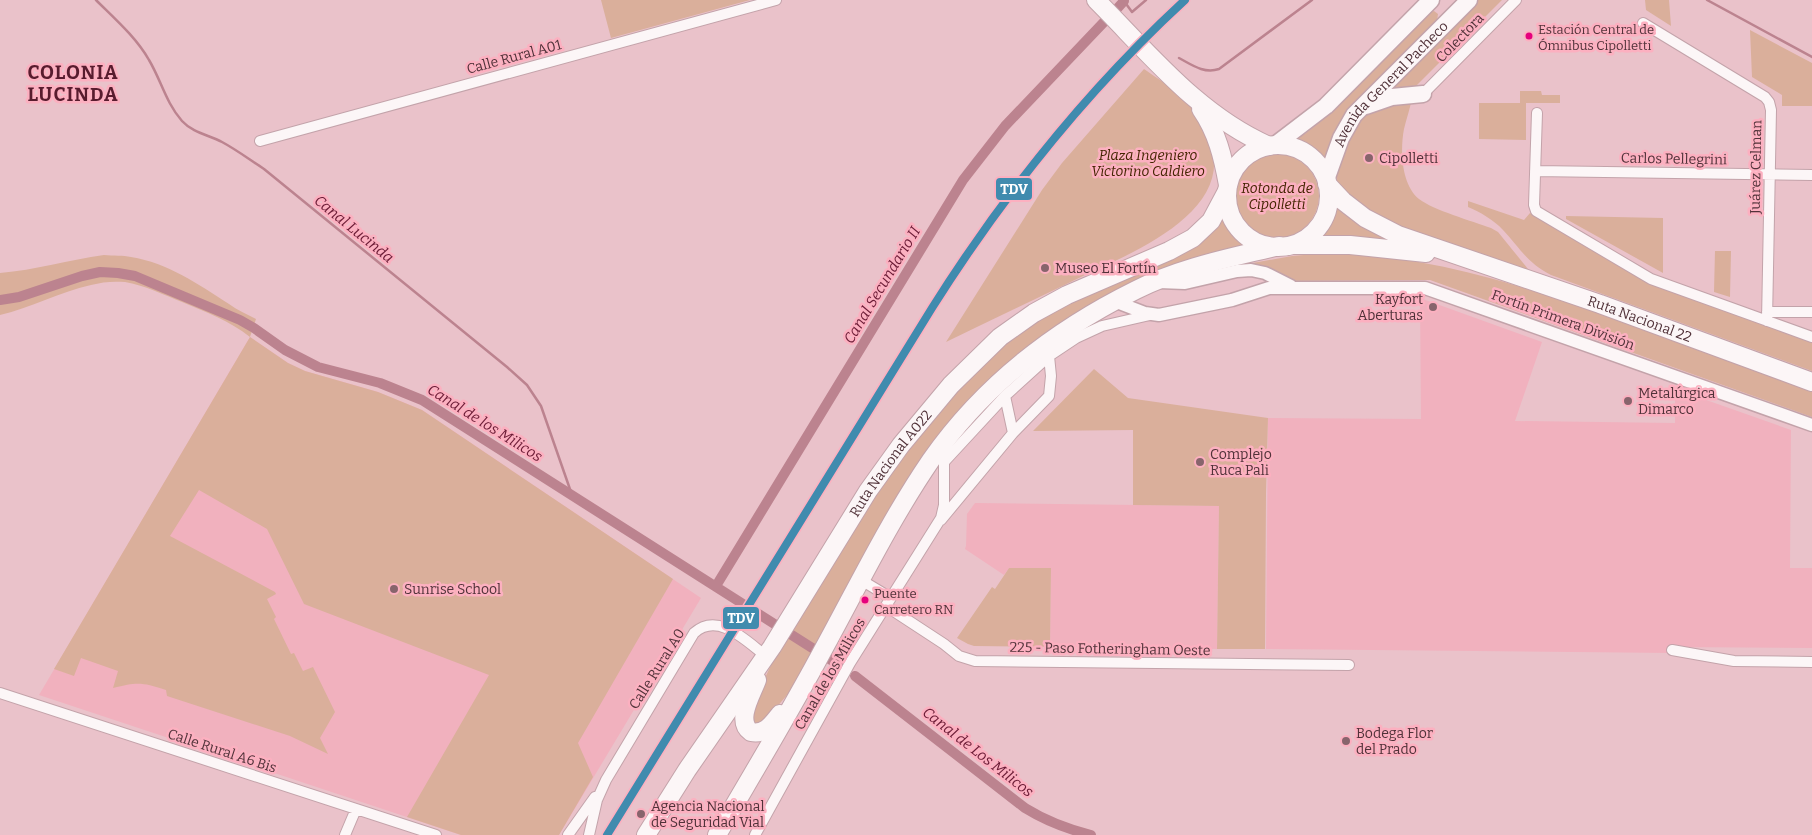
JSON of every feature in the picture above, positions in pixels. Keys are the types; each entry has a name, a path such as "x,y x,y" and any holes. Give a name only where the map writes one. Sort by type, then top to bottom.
{"highway":[{"path":"717,835 805,684 907,497 944,443 985,396 1018,365 1073,326 1114,301 1154,282 1202,265 1283,246 1305,238 1318,226 1326,210 1329,192 1327,182 1322,171 1310,156 1293,147 1272,145 1231,127 1192,97 1096,0"},
{"path":"1192,97 1207,117 1215,132 1222,156 1227,200 1232,218 1244,234 1260,243 1283,246"},
{"path":"1227,188 1230,177 1241,161 1256,150 1272,145"},
{"name":"Ruta Nacional 22","path":"1327,182 1348,206 1376,225 1398,235 1466,260 1600,304 1812,382"},
{"name":"Ruta Nacional A022","path":"646,835 687,770 769,652 853,514 883,469 935,404 983,352 1034,313 1076,291 1169,251 1193,238 1211,221 1227,188"},
{"name":"Ruta Nacional 22","path":"1283,246 1317,244 1370,246 1466,260"},
{"path":"769,652 744,717 745,726 751,732 759,733 767,728 805,684"}],"main road":[{"name":"Avenida General Pacheco","path":"1272,145 1326,106 1431,0"},
{"name":"Avenida General Pacheco","path":"1327,182 1341,138 1354,115 1465,1"},
{"path":"1354,115 1372,103 1385,98 1423,94"}],"street":[{"name":"Calle Rural A01","path":"260,141 776,0"},
{"name":"Colectora","path":"1423,94 1516,0"},
{"name":"Juárez Celman","path":"1643,23 1768,100 1771,108 1767,317"},
{"path":"1537,113 1535,209 1651,279 1767,317 1812,337"},
{"name":"Carlos Pellegrini","path":"1535,170 1812,174"},
{"path":"1244,270 1254,276 1252,293"},
{"name":"Fortín Primera División","path":"1154,282 1186,283 1244,270 1257,271 1296,288"},
{"name":"Fortín Primera División","path":"1114,301 1151,315 1166,314 1232,300 1269,288 1417,287 1432,290 1812,425"},
{"path":"1767,317 1808,312"},
{"path":"1798,332 1793,327 1792,321 1797,315 1808,312"},
{"path":"944,462 1005,396 1049,356 1076,338 1102,326 1151,315"},
{"path":"938,524 1013,433 1050,396 1052,376 1049,356"},
{"path":"1005,396 1013,433"},
{"name":"Canal de los Milicos","path":"755,834 850,663 938,524 944,505 944,443"},
{"name":"225 - Paso Fotheringham Oeste","path":"861,580 959,656 975,661 1349,665"},
{"name":"Calle Rural A0","path":"568,835 601,790 691,638 699,629 710,625 725,627 769,652"},
{"path":"1672,650 1734,661 1812,662"},
{"name":"Calle Rural A6 Bis","path":"0,693 436,835"},
{"name":"Calle Rural A0","path":"589,835 601,790"},
{"path":"345,835 356,809"}],"shaded area":[{"path":"1420,298 1542,342 1515,421 1675,423 1675,389 1791,430 1790,568 1812,568 1812,648 1673,647 1672,653 1266,649 1268,418 1421,419"},
{"name":"Sunrise School","path":"250,337 288,363 305,371 378,392 422,410 701,598 559,835 461,835 39,695"},
{"path":"975,503 1219,506 1217,649 1050,647 1051,568 1009,568 1004,575 965,549 967,514"}],"green space":[{"path":"601,0 750,0 611,38"},
{"path":"1477,0 1502,0 1413,89 1380,96"},
{"path":"1645,0 1669,0 1671,26 1646,10"},
{"path":"1434,11 1438,14 1437,21 1351,111 1328,165 1313,148 1293,139 1306,133 1322,120"},
{"path":"1750,30 1812,63 1812,106 1782,106 1782,95 1752,77"},
{"name":"Plaza Ingeniero Victorino Caldiero","path":"1144,69 1181,96 1199,115 1214,158 1212,180 1202,199 1186,217 1145,246 946,342 1042,190 1062,163"},
{"path":"1520,91 1541,91 1542,95 1560,95 1560,103 1526,103 1526,140 1479,139 1479,103 1520,103"},
{"path":"1411,103 1404,129 1402,156 1405,176 1413,193 1433,207 1498,232 1529,272 1460,251 1373,216 1337,184 1336,172 1353,128 1368,112 1387,104"},
{"name":"Rotonda de Cipolletti","path":"1277,154 1293,157 1307,166 1316,180 1319,196 1316,212 1307,226 1293,235 1277,238 1261,235 1247,226 1238,212 1235,196 1238,180 1247,166 1261,157"},
{"path":"1468,201 1524,220 1530,213 1646,282 1812,342 1812,371 1551,275 1524,255 1495,223 1468,207"},
{"path":"1335,202 1421,248 1315,239 1327,223"},
{"path":"1222,216 1227,227 1234,235 1252,248 1198,262 988,385 800,680 763,723 752,725 752,706 777,652 864,508 928,423 1006,339"},
{"path":"1566,216 1663,218 1663,273 1566,219"},
{"path":"1715,251 1731,251 1730,297 1714,292"},
{"path":"1315,254 1356,255 1435,265 1512,284 1550,296 1812,390 1812,417 1430,280 1289,281 1247,264"},
{"path":"104,255 125,256 145,260 182,275 256,319 250,337 209,313 147,288 125,282 103,282 79,288 0,315 0,273"},
{"name":"Sunrise School","path":"250,337 288,363 305,371 378,392 422,410 673,579 578,743 593,777 559,835 461,835 407,817 489,675 304,604 267,529 199,490 170,536 275,592 276,594 267,599 276,617 274,619 291,654 294,653 303,671 313,667 335,712 320,738 328,754 290,736 167,696 166,690 158,687 139,684 113,688 118,671 81,658 74,676 54,669"},
{"name":"Complejo Ruca Pali","path":"1094,369 1128,398 1268,418 1265,649 1217,649 1219,506 1133,505 1133,430 1033,431"},
{"path":"1009,568 1051,568 1050,647 974,646 957,638 992,587 995,589"}],"waterway":[{"name":"Canal Lucinda","path":"96,0 138,43 176,114 186,125 228,145 264,169 527,385 541,406 572,495"},
{"name":"Canal Secundario II","path":"1115,11 1123,0"},
{"path":"1124,1 1132,12 1146,0"},
{"path":"1179,58 1203,70 1219,69 1312,0"},
{"path":"1707,0 1812,57"},
{"name":"Canal Secundario II","path":"716,586 963,180 1005,126 1104,22"},
{"name":"Canal de los Milicos","path":"0,300 19,297 82,276 100,272 118,273 135,276 240,320 285,350 318,367 380,383 422,400 839,665"},
{"name":"Canal de Los Milicos","path":"855,676 1025,808 1057,824 1091,835"}],"transit line":[{"name":"TDV","path":"607,835 959,266 1018,184 1080,107 1114,70 1185,0"}],"place":[{"name":"Estación Central de Ómnibus Cipolletti","path":"1529,36"},
{"name":"Cipolletti","path":"1369,158"},
{"name":"Museo El Fortín","path":"1045,268"},
{"name":"Kayfort Aberturas","path":"1433,307"},
{"name":"Metalúrgica Dimarco","path":"1628,401"},
{"name":"Complejo Ruca Pali","path":"1200,462"},
{"name":"Sunrise School","path":"394,589"},
{"name":"Puente Carretero RN","path":"865,600"},
{"name":"Bodega Flor del Prado","path":"1346,741"},
{"name":"Agencia Nacional de Seguridad Vial","path":"641,814"}],"district":[{"name":"COLONIA LUCINDA","path":"73,83"}]}
